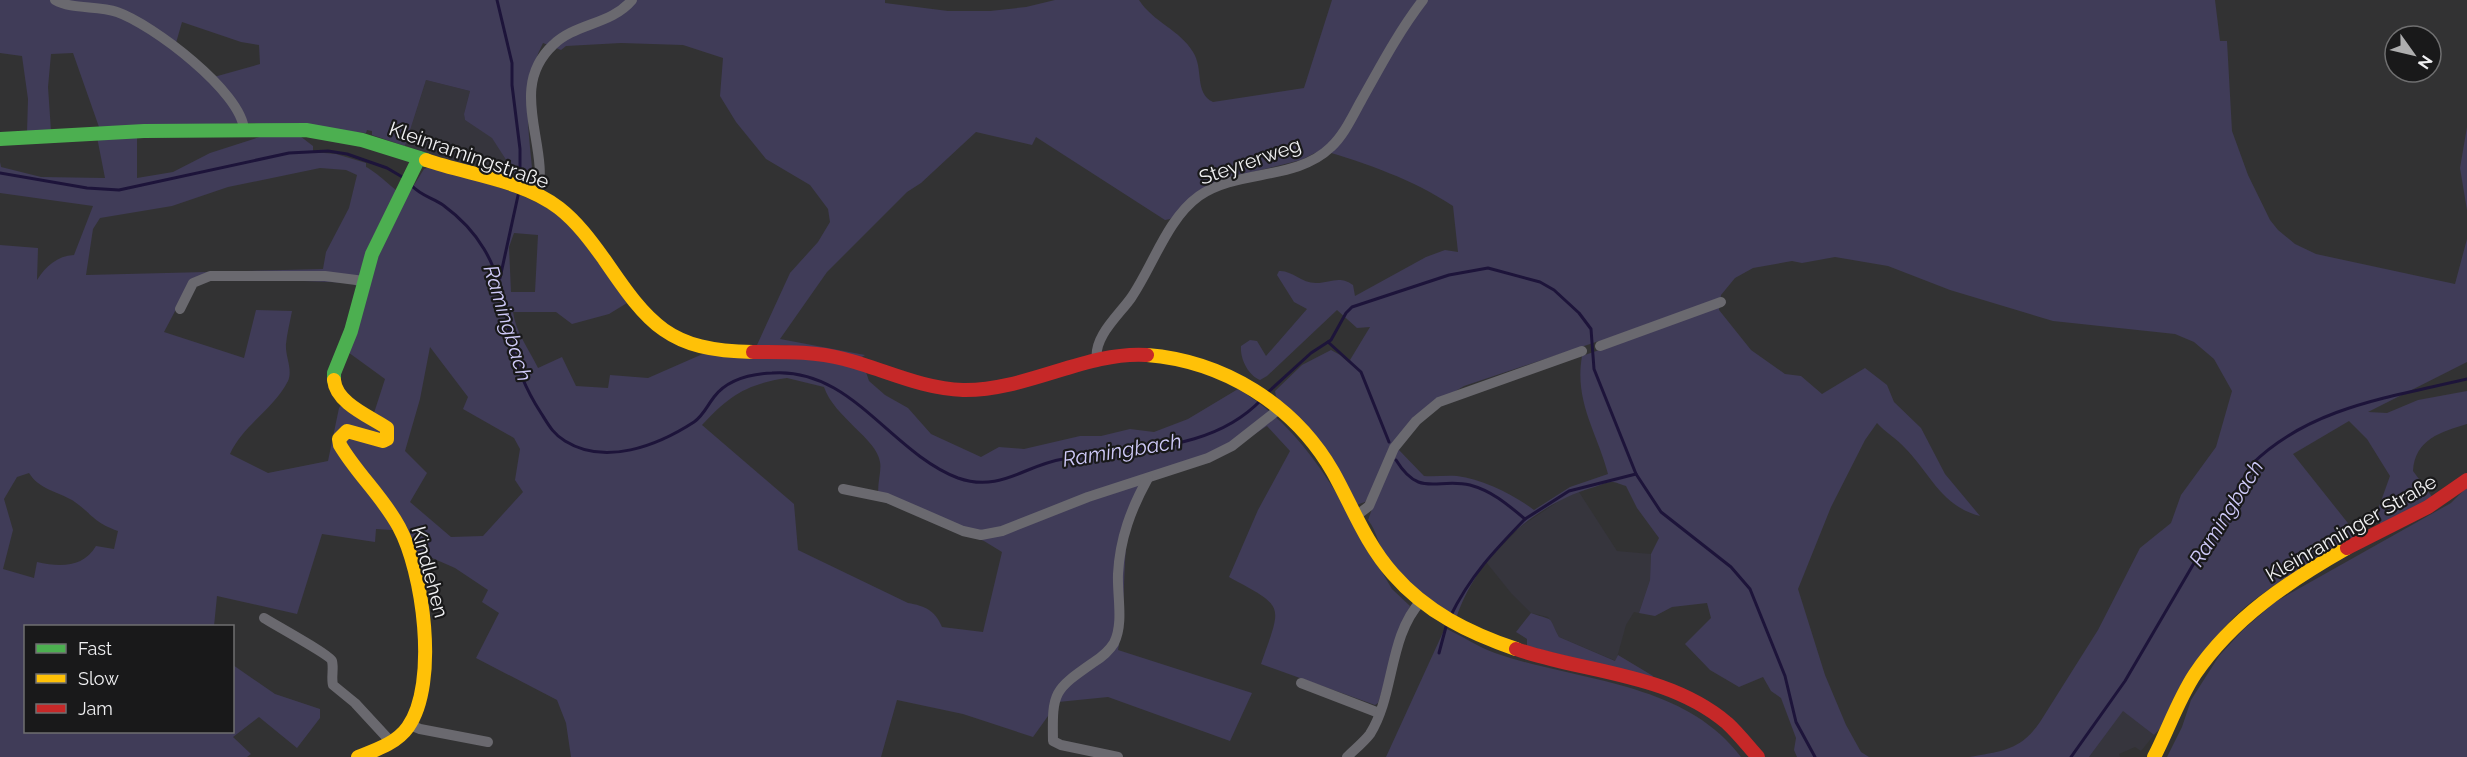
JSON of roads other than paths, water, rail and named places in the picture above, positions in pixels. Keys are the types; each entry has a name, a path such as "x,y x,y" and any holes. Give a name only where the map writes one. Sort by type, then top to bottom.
{"main road":[{"name":"Kleinramingstraße","path":"0,139 129,130 244,130 337,134 513,187 535,195 558,208 583,230 642,315 664,333 690,345 717,350 814,353 854,362 924,385 963,390 1020,383 1097,360 1126,354 1175,358 1212,368 1244,384 1277,407"},
{"name":"Kindlehen","path":"410,725 420,688 426,645 417,581 401,530 391,512 345,455 339,439 347,431 378,442 387,439 387,428 348,404 335,390 333,382 336,364 351,331 364,281 382,232 419,158"},
{"path":"1277,407 1313,443 1387,567 1421,601 1449,620 1516,648 1614,671 1657,684 1722,720 1744,739 1758,757"},
{"name":"Kleinraminger Straße","path":"2154,757 2194,676 2218,643 2238,624 2294,580 2430,505 2467,480"},
{"path":"358,757 391,742 410,725"}],"street":[{"path":"55,0 116,11 161,35 225,92 244,120 244,130"},
{"path":"535,195 539,168 531,101 538,66 557,41 617,14 632,0"},
{"name":"Steyrerweg","path":"1097,360 1096,352 1100,341 1131,298 1173,225 1190,203 1210,190 1294,167 1330,148 1347,125 1423,0"},
{"path":"180,309 194,283 210,276 325,276 364,281"},
{"path":"1600,346 1721,302"},
{"path":"1356,516 1369,506 1394,448 1416,421 1439,402 1582,351"},
{"path":"843,489 887,498 963,531 981,535 1002,531 1088,497 1208,458 1232,446 1277,407"},
{"path":"1118,757 1061,745 1053,741 1053,711 1056,694 1064,683 1105,655 1114,643 1118,630 1118,574 1122,534 1148,478"},
{"path":"1347,757 1369,735 1379,713 1399,642 1410,616 1421,601"},
{"path":"264,618 298,640 325,653 332,661 333,685 355,703 391,742"},
{"path":"1301,683 1379,713"},
{"path":"410,725 488,742"}],"waterway":[{"path":"497,0 512,63 512,85 520,149 520,185"},
{"name":"Ramingbach","path":"0,173 87,188 119,190 289,153 328,151 347,154 387,168 404,178"},
{"name":"Ramingbach","path":"411,185 449,209 480,243 498,281 512,347 526,386 554,432 565,441 581,448 597,452 614,452 647,445 664,439 697,420 719,391 733,382 772,373 800,375 825,383 848,397 911,450 934,466 958,478 973,482 987,482 1000,480 1063,459 1143,449 1194,439 1219,430 1241,417 1262,399"},
{"path":"500,278 519,191"},
{"name":"Ramingbach","path":"1266,394 1311,353 1331,340 1346,313 1352,307 1449,275 1488,268 1540,282 1554,290 1579,313 1591,329 1594,369 1636,474 1661,512 1731,567 1750,589 1785,676 1796,722 1815,757"},
{"name":"Ramingbach","path":"1328,342 1361,372 1389,442"},
{"name":"Ramingbach","path":"2071,757 2125,681 2252,464 2299,429 2325,417 2381,399 2467,379"},
{"name":"Ramingbach","path":"1396,460 1405,472 1421,483 1470,485 1499,499 1525,519 1569,491 1636,474"},
{"path":"1450,617 1474,576 1525,519"},
{"path":"1439,653 1447,623"}]}
